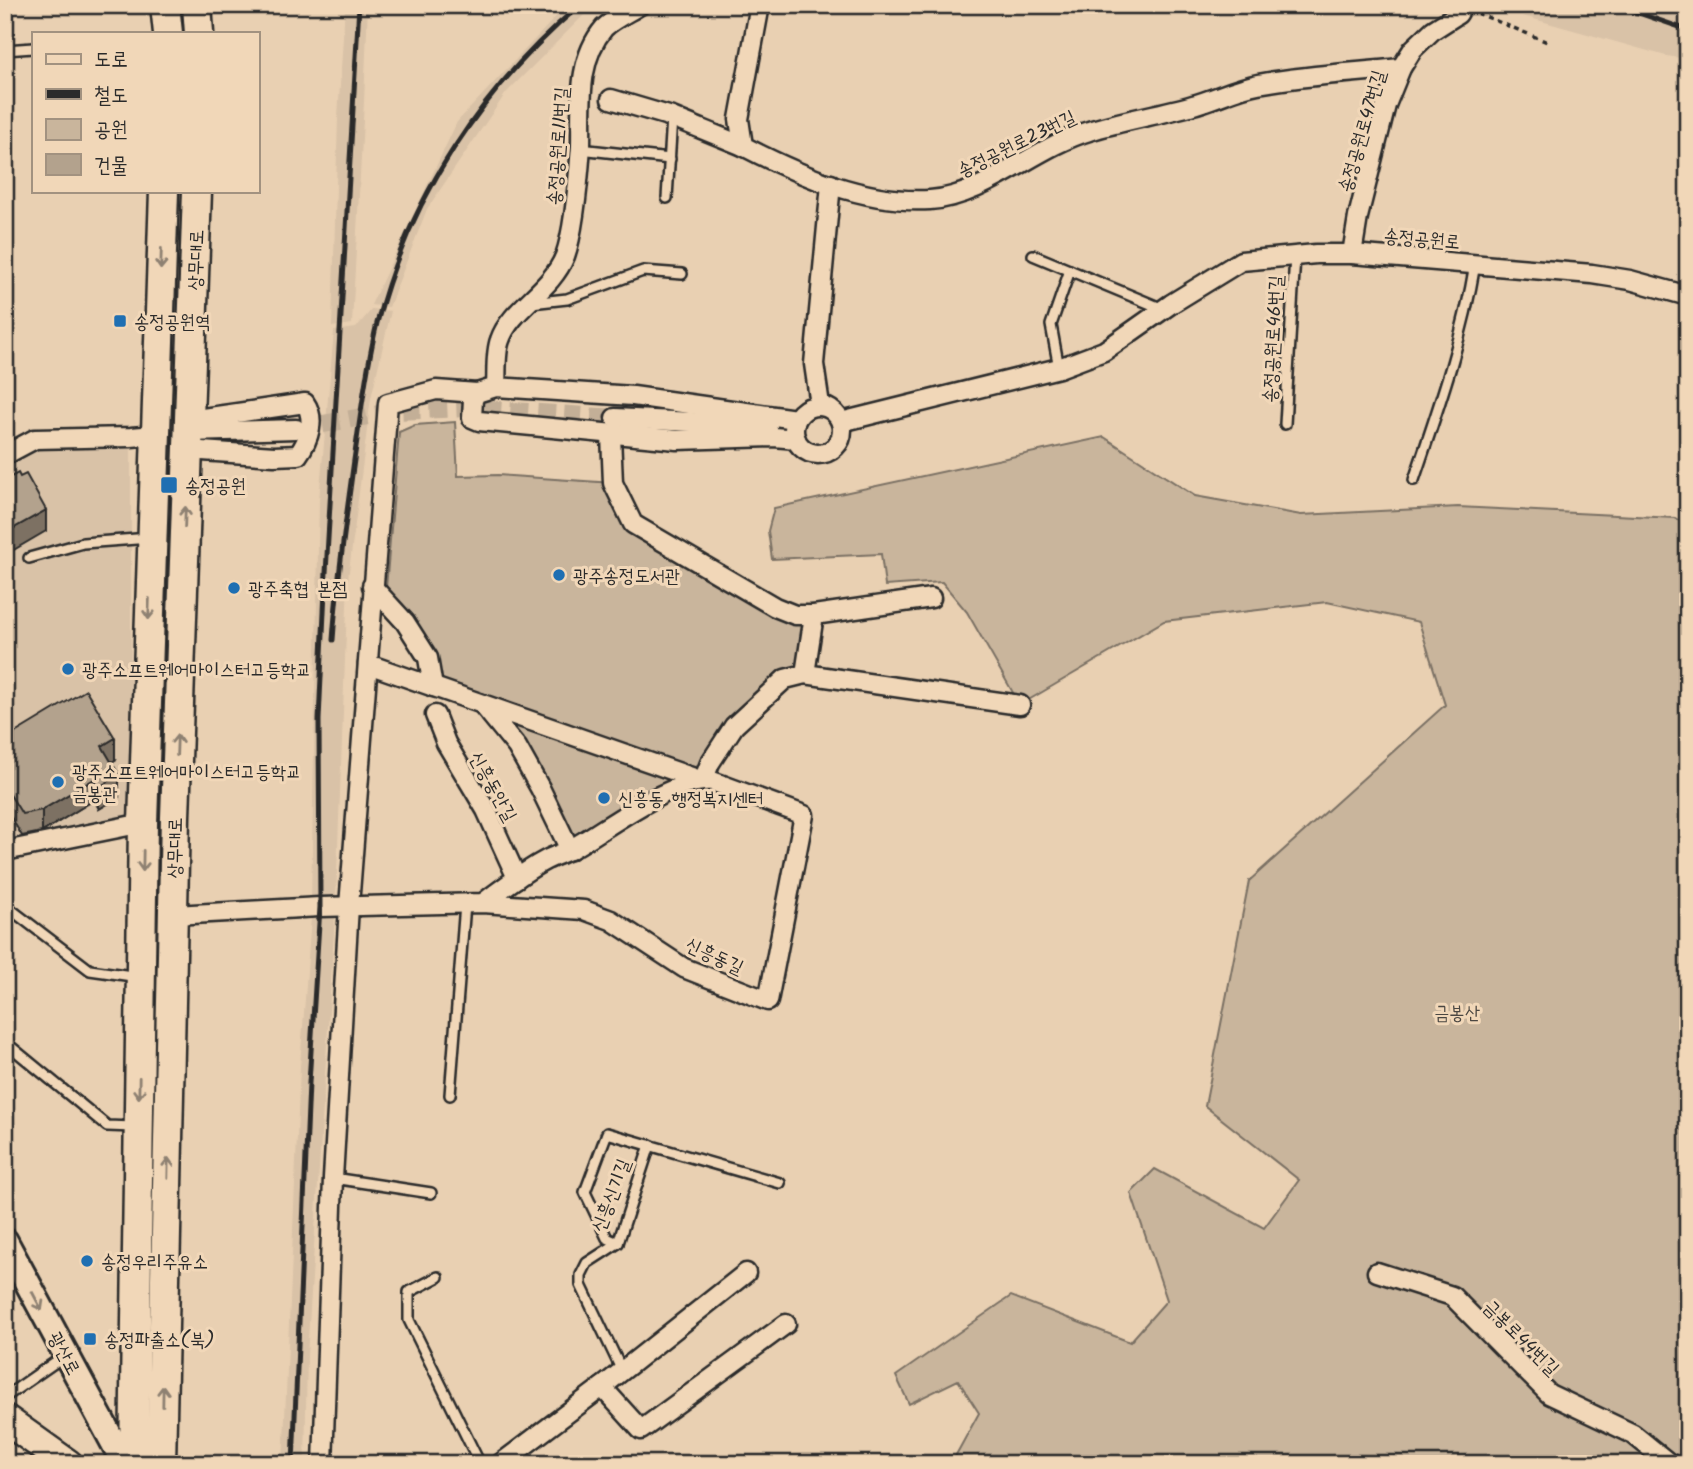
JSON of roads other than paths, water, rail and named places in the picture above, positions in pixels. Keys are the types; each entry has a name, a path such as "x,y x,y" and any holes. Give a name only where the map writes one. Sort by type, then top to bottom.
{"main road":[{"path":"165,5 168,32"},
{"path":"197,5 199,32"},
{"name":"상무대로","path":"134,1464 143,822 164,192"},
{"name":"상무대로","path":"161,1464 174,915 197,192"},
{"name":"광산로","path":"5,1241 125,1464"},
{"path":"5,1419 68,1464"}],"street":[{"name":"송정공원로11번길","path":"496,387 499,342 507,323 557,272 565,257 580,149 583,73 589,50 606,26 640,5"},
{"path":"743,146 739,119 760,5"},
{"name":"송정공원로47번길","path":"1352,254 1358,217 1386,105 1401,68 1413,49 1433,30 1458,14 1462,6"},
{"name":"송정공원로23번길","path":"611,99 672,117 831,184 861,193 910,200 947,197 967,192 1052,146 1088,131 1194,105 1257,84 1401,68"},
{"path":"820,405 814,365 831,184"},
{"name":"송정공원로","path":"841,422 1059,368 1104,351 1163,309 1241,261 1352,254 1592,274 1630,280 1688,296"},
{"path":"323,1464 333,1178 349,906 388,403 436,390 477,393 496,387 633,396 795,428"},
{"path":"477,393 473,399 472,418 479,421 613,426 677,440 774,437 795,428 804,410 820,405 835,411 843,433 840,441 829,452 821,454 806,451 795,428"},
{"path":"305,403 311,411 308,441 298,455 274,456 188,434 305,403"},
{"path":"613,426 613,484 633,524 775,607 795,615 814,615 931,598"},
{"path":"188,434 296,429"},
{"path":"5,455 35,439 155,435"},
{"path":"372,586 405,622 428,658 433,687"},
{"path":"805,674 814,615"},
{"path":"368,664 704,781"},
{"path":"704,781 710,763 734,726 785,680 805,674 1020,705"},
{"name":"신흥동안길","path":"482,704 517,747 570,850"},
{"name":"신흥동안길","path":"435,715 446,743 486,810 517,878"},
{"path":"474,903 545,861 570,850 664,793 704,781"},
{"name":"신흥동길","path":"174,915 474,903 572,908 597,914 639,937 684,968 768,1001 804,815 712,781 704,781"},
{"path":"5,852 143,822"},
{"name":"금봉로44번길","path":"1377,1272 1452,1296 1549,1394 1633,1434 1670,1464"},
{"path":"500,1464 746,1273"},
{"path":"602,1387 641,1430 786,1324"}],"lane":[{"path":"5,50 32,48"},
{"path":"667,198 672,117"},
{"path":"580,149 670,159"},
{"path":"1033,255 1163,309"},
{"name":"송정공원로46번길","path":"1285,424 1294,256"},
{"path":"1414,480 1452,362 1470,296 1475,264"},
{"path":"529,303 568,299 643,271 682,274"},
{"path":"1059,368 1051,325 1070,271"},
{"path":"29,558 83,543 152,538"},
{"path":"450,1095 474,903"},
{"path":"5,905 90,970 141,978"},
{"path":"5,1042 107,1126 139,1127"},
{"path":"618,1243 607,1238 585,1192 607,1133 650,1145"},
{"name":"신흥신기길","path":"622,1371 581,1284 581,1275 587,1263 618,1243 650,1145 780,1183"},
{"path":"333,1178 431,1193"},
{"path":"438,1277 410,1292 409,1320 480,1464"},
{"path":"5,1397 65,1354"}],"tunnel":[{"path":"296,429 395,411 468,408 615,418"}],"railway":[{"path":"293,1464 309,1083 320,907 319,720 359,5"},
{"path":"333,640 342,550 370,357 377,323 408,232 429,189 481,109 544,37 580,5"},
{"path":"1615,5 1688,30"}],"place":[{"name":"송정공원역","path":"120,321"},
{"name":"송정공원","path":"169,485"},
{"name":"광주송정도서관","path":"559,575"},
{"name":"광주축협 본점","path":"234,588"},
{"name":"광주소프트웨어마이스터고등학교","path":"68,669"},
{"name":"광주소프트웨어마이스터고등학교 금봉관","path":"58,782"},
{"name":"신흥동 행정복지센터","path":"604,798"},
{"name":"송정우리주유소","path":"87,1261"},
{"name":"송정파출소(북)","path":"90,1339"}],"park label":[{"name":"금봉산","path":"1457,1012"}]}
